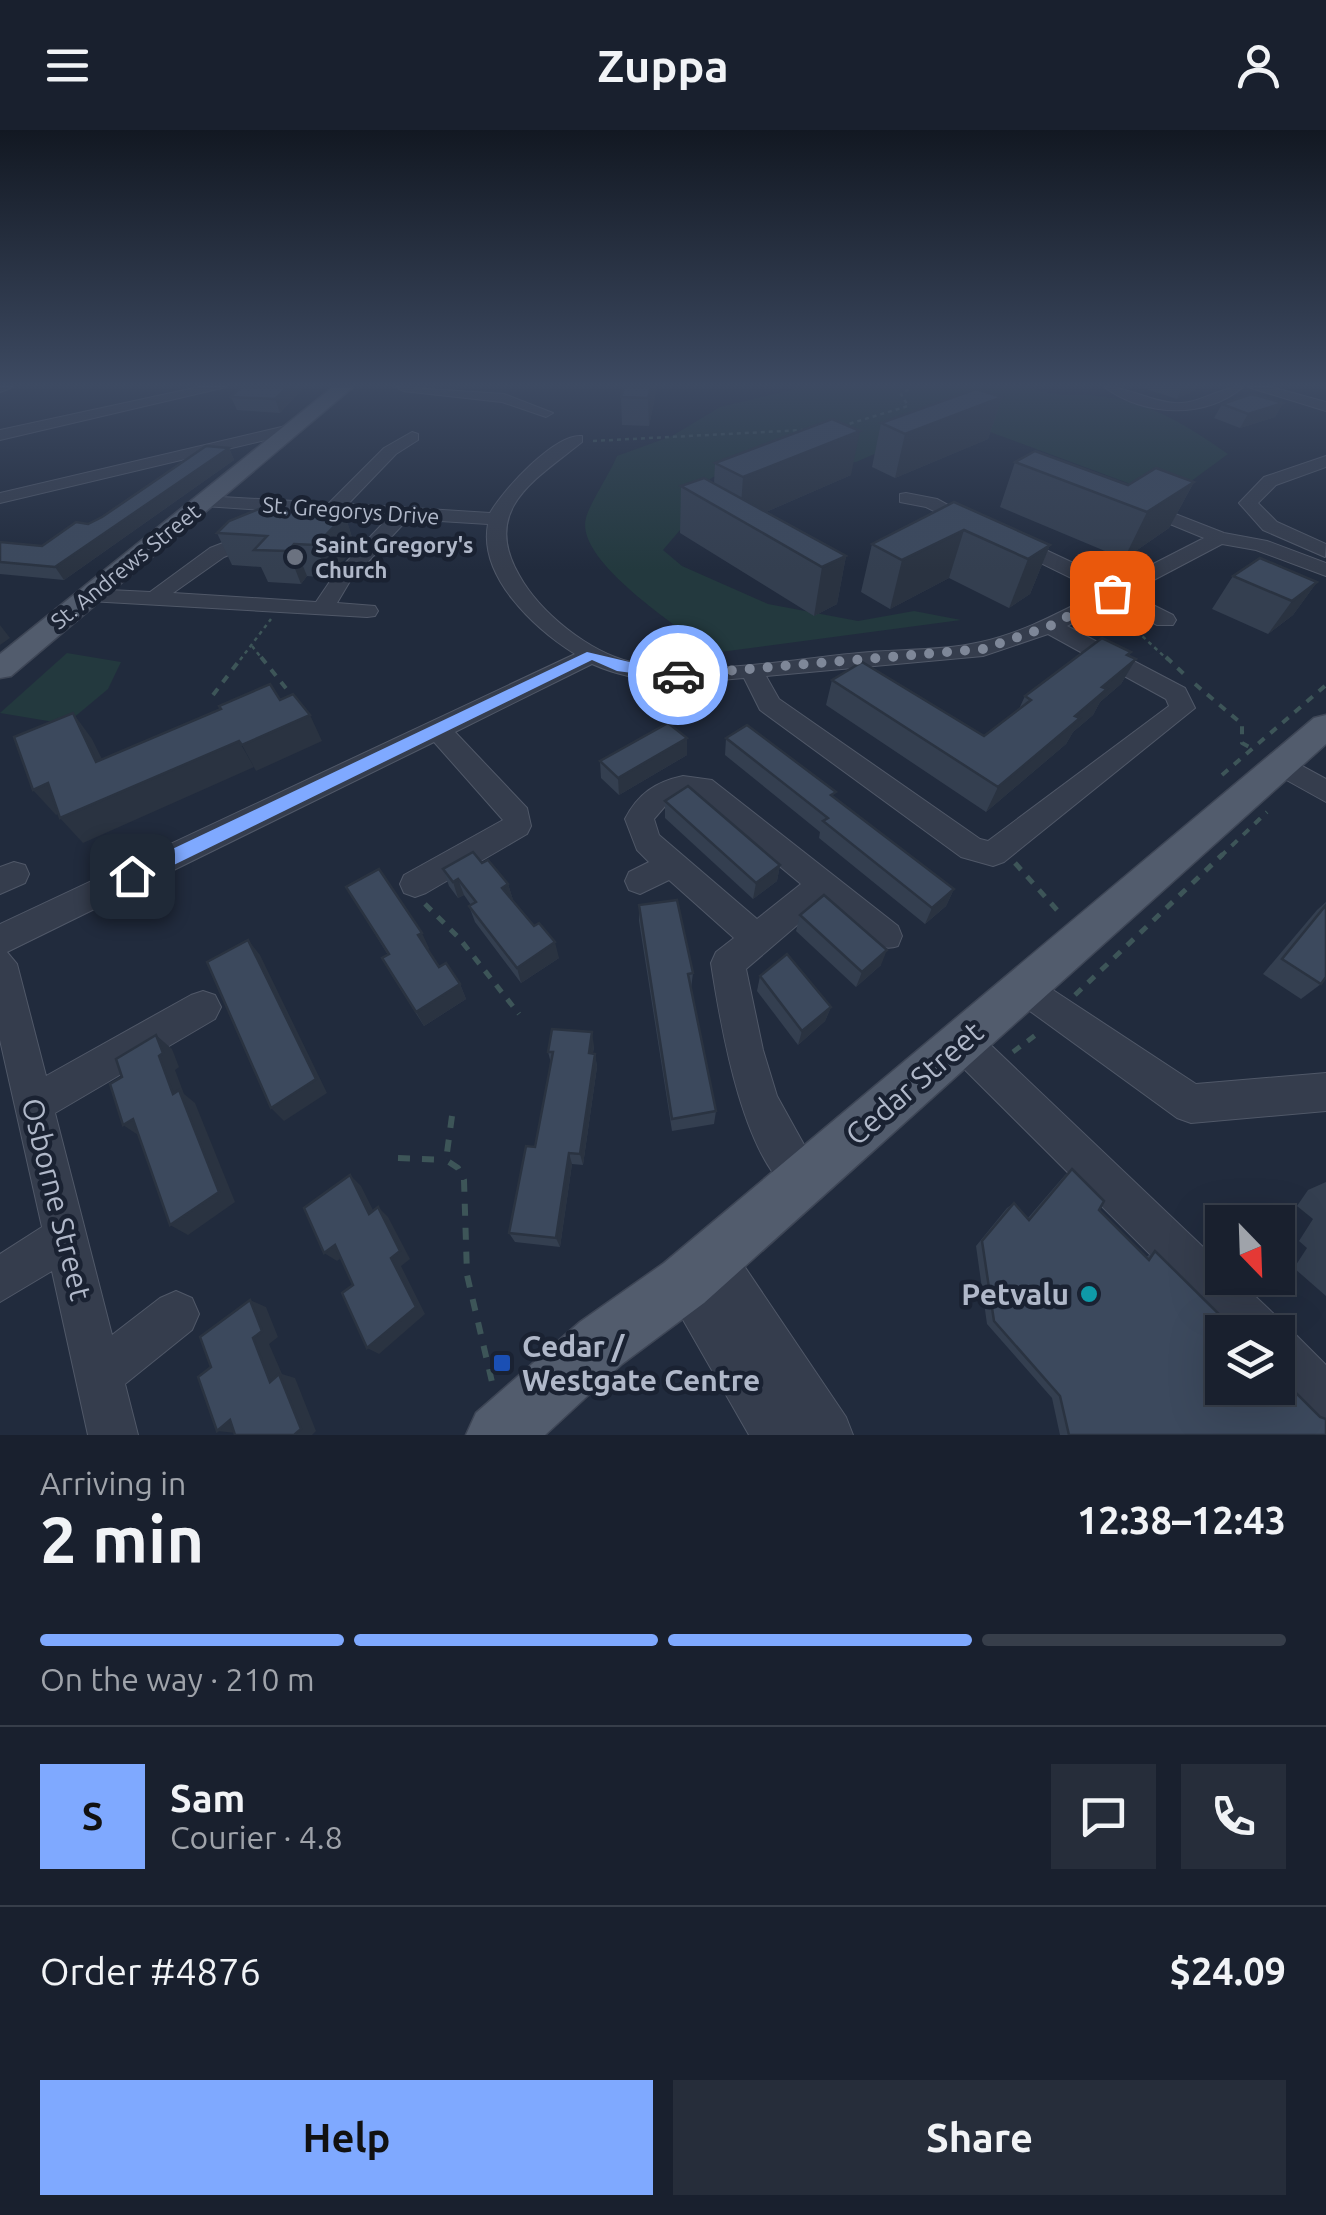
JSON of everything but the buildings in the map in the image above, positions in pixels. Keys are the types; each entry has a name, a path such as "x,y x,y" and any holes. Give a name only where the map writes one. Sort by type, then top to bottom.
{"main road":[{"name":"St. Andrews Street","path":"0,669 268,448"},
{"name":"Cedar Street","path":"498,1435 601,1343 698,1270 803,1179 974,1055 1042,999 1277,787 1326,726"}],"street":[{"path":"0,498 204,448"},
{"path":"334,509 394,448"},
{"path":"565,448 506,500 497,520 496,548 514,586 554,627 592,655 617,666 651,673 693,675 948,655 1000,644 1050,626 1219,538"},
{"path":"1325,462 1270,481 1248,503 1270,526 1313,553 1326,570"},
{"path":"906,498 931,503 1165,620"},
{"name":"St. Gregorys Drive","path":"204,501 497,520"},
{"path":"1128,501 1219,538 1313,553"},
{"path":"323,608 342,578 404,514"},
{"path":"154,599 212,556 240,540 261,535"},
{"path":"89,595 367,611"},
{"path":"752,670 769,704 972,849 993,854 1184,708 1176,694 1050,626"},
{"path":"0,940 592,655"},
{"path":"415,884 517,826 517,816 438,730"},
{"path":"757,938 647,842 639,819 649,801 684,783 702,787 886,936"},
{"path":"1277,787 1326,792"},
{"path":"640,881 672,864"},
{"path":"803,1179 776,1143 746,1070 728,962 822,885"},
{"name":"Osborne Street","path":"0,964 113,1435"},
{"path":"1042,999 1192,1104 1326,1092"},
{"path":"34,1104 203,1007"},
{"path":"974,1055 1242,1315"},
{"path":"0,1280 66,1236"},
{"path":"698,1270 777,1435"},
{"path":"698,1270 828,1435"},
{"path":"100,1374 176,1314"},
{"path":"1295,1369 1326,1399"}],"path":[{"path":"214,694 282,606"},
{"path":"251,645 294,699"},
{"path":"1222,775 1326,685"},
{"path":"974,1055 1032,1040 1042,999 1277,787"},
{"path":"993,854 1023,868 1039,897 1057,910"},
{"path":"415,884 431,914 459,938 519,1014"},
{"path":"446,1160 452,1116"},
{"path":"398,1158 446,1160 458,1168 464,1180 467,1276 492,1382"}],"green space":[{"path":"639,448 888,448 856,462 804,461 713,477 702,485 698,509 663,550 682,566 768,604 858,621 914,611 961,620 713,653 633,593 596,554 587,535 586,518 617,456"},
{"path":"1033,448 1219,448 1228,454 1168,498"},
{"path":"67,653 121,662 108,689 66,724 0,713"}],"way so far":[{"path":"678,675 948,655 983,649 1018,640 1112,593"}],"place":[{"name":"Saint Gregory's Church","path":"295,557"},
{"name":"Petvalu","path":"1089,1294"},
{"name":"Cedar / Westgate Centre","path":"502,1363"}],"route":[{"path":"132,876 592,655 617,666 678,675"}]}
